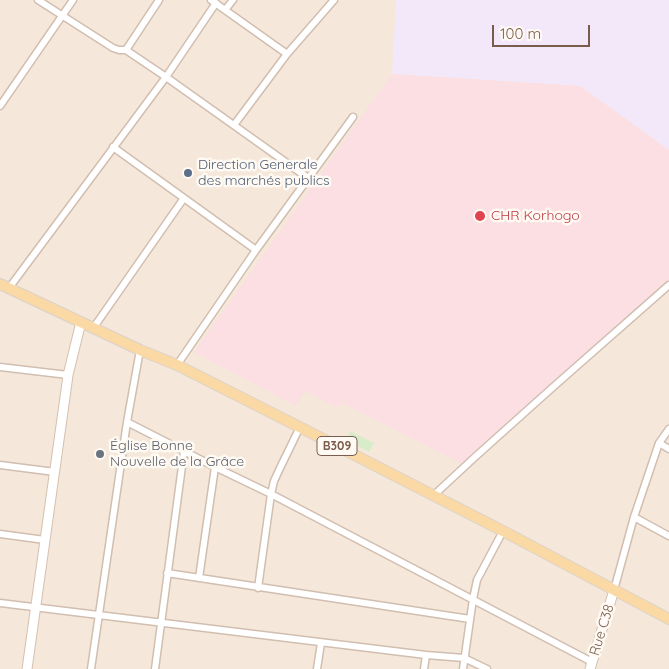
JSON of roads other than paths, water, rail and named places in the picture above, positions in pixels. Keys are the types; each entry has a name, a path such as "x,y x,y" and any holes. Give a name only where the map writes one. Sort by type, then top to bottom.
{"main road":[{"name":"B309","path":"4,286 140,350 177,365 503,531 669,619"}],"street":[{"path":"38,0 114,48 126,50 166,76 308,178"},
{"path":"0,106 73,0"},
{"path":"126,50 160,0"},
{"path":"225,10 233,0"},
{"path":"234,125 287,54 334,0"},
{"path":"4,286 166,76 213,2 287,54"},
{"path":"177,365 256,250 353,117"},
{"path":"113,147 256,250"},
{"path":"94,327 184,198"},
{"path":"434,496 669,285"},
{"path":"27,669 68,375 81,322"},
{"path":"91,669 127,422 140,350"},
{"path":"0,366 68,375"},
{"path":"127,422 271,494 472,599 591,665"},
{"path":"258,588 274,481 300,427"},
{"path":"614,590 634,517 659,443 669,429"},
{"path":"659,443 669,449"},
{"path":"156,669 184,451"},
{"path":"0,465 54,472"},
{"path":"198,578 215,467"},
{"path":"634,517 669,536"},
{"path":"463,669 472,599 477,580 503,531"},
{"path":"0,534 45,540"},
{"path":"167,573 470,619"},
{"name":"Rue C38","path":"591,665 614,590"},
{"path":"0,603 162,624 464,658 486,669"},
{"path":"317,669 320,642"},
{"path":"424,669 426,655"}],"place":[{"name":"Direction Generale des marchés publics","path":"188,173"},
{"name":"CHR Korhogo","path":"480,216"},
{"name":"Église Bonne Nouvelle de la Grâce","path":"100,454"}]}
